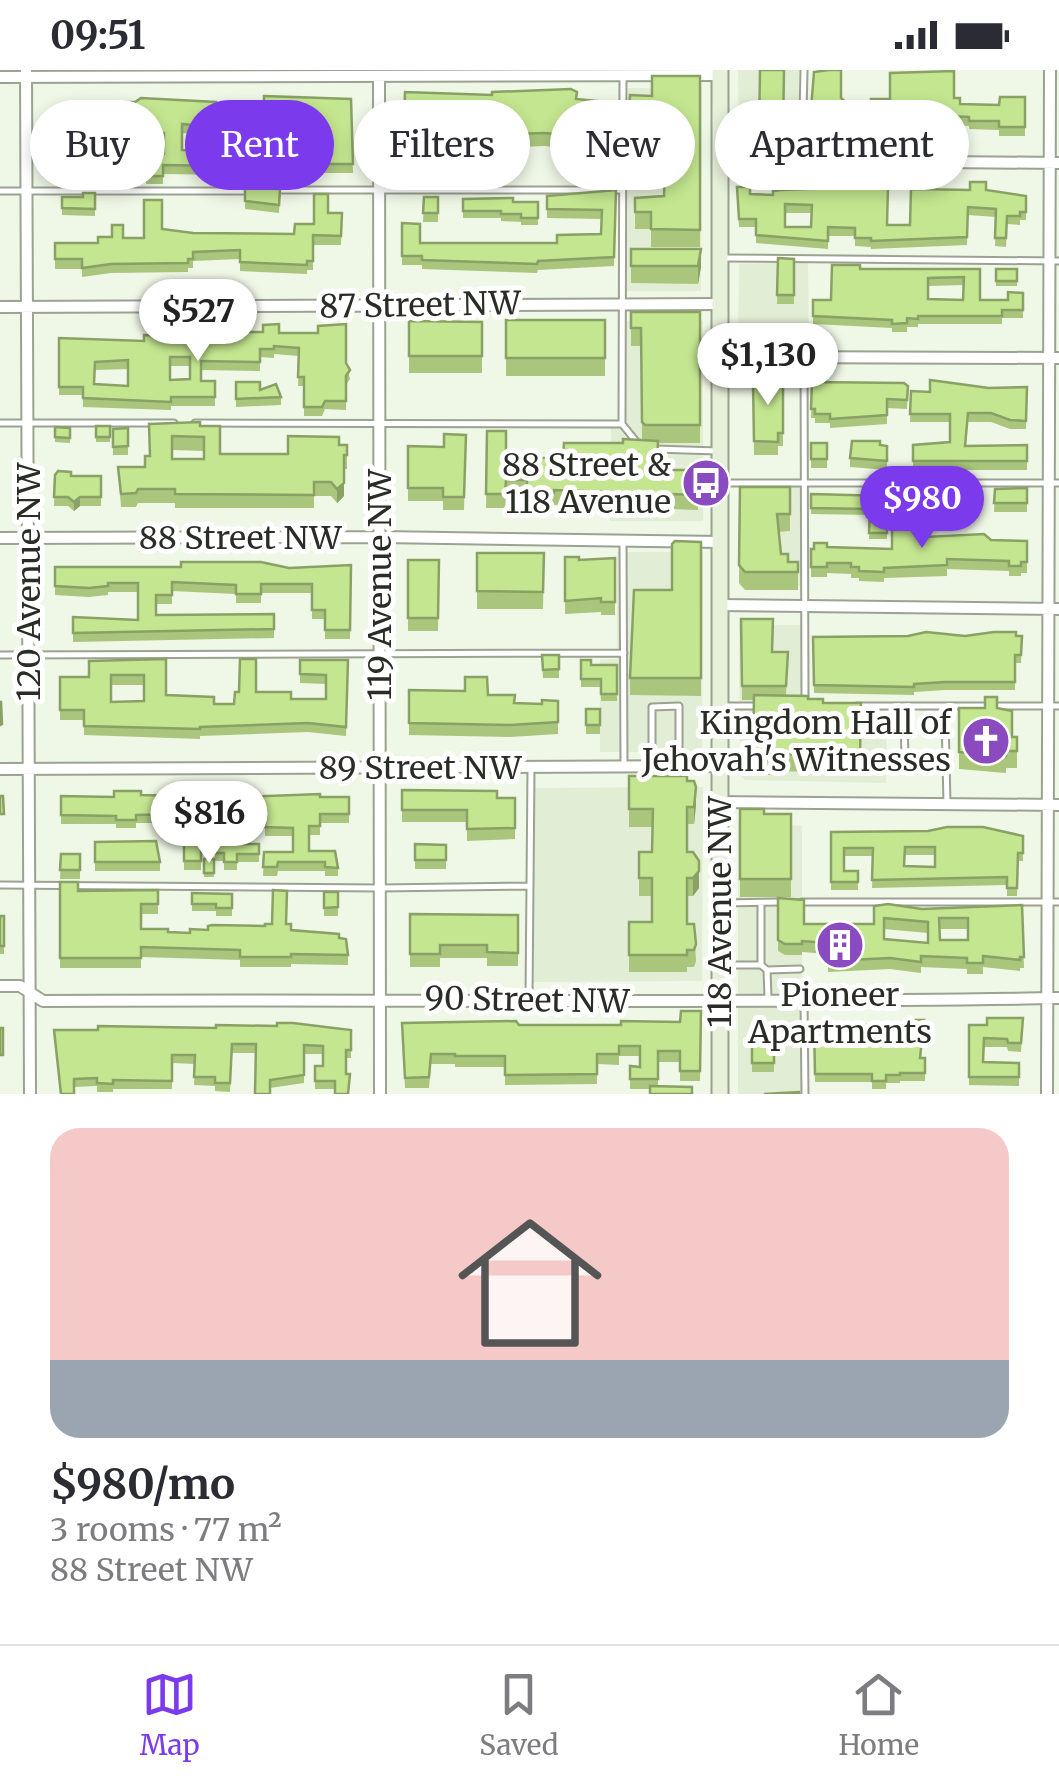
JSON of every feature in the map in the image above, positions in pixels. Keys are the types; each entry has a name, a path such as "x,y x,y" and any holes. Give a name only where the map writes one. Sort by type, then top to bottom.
{"main road":[{"name":"118 Avenue NW","path":"720,73 720,100"},
{"name":"118 Avenue NW","path":"720,190 720,1094"}],"street":[{"path":"1048,1094 1046,998 1053,902 1055,483 1055,163 1050,70"},
{"path":"0,77 720,73"},
{"name":"120 Avenue NW","path":"26,74 30,1094"},
{"name":"119 Avenue NW","path":"378,77 378,100"},
{"path":"969,162 1055,163"},
{"name":"119 Avenue NW","path":"380,190 380,1094"},
{"name":"87 Street NW","path":"0,307 720,304"},
{"path":"720,356 1054,358"},
{"name":"88 Street NW","path":"0,538 380,537 720,542"},
{"path":"720,604 1054,610"},
{"name":"89 Street NW","path":"0,769 720,766"},
{"path":"720,802 1054,805"},
{"name":"90 Street NW","path":"0,986 20,986 43,1001 1059,998"}],"lane":[{"path":"803,100 804,70"},
{"path":"623,74 623,100"},
{"path":"0,191 256,190"},
{"path":"622,190 622,424 642,449 720,451"},
{"path":"720,258 1054,261"},
{"path":"788,706 805,706 804,356"},
{"path":"0,422 622,424"},
{"path":"720,483 1055,483"},
{"path":"624,539 624,767"},
{"path":"0,654 624,653"},
{"path":"652,766 652,706 678,706 680,766"},
{"path":"720,706 771,706"},
{"path":"842,706 1053,706"},
{"path":"946,716 947,804"},
{"path":"904,717 905,761 946,761"},
{"path":"528,1002 530,767"},
{"path":"0,884 529,886"},
{"path":"761,902 768,998"},
{"path":"720,903 1053,902"},
{"path":"720,965 800,969"},
{"path":"804,998 805,1094"}],"shaded area":[{"path":"738,70 799,70 799,100 738,100"},
{"path":"628,88 702,89 701,291 627,291 627,190 695,190 695,100 628,100"},
{"path":"808,262 809,336 738,336 739,264"},
{"path":"618,321 703,321 703,521 610,521 611,428 618,428"},
{"path":"739,485 800,485 801,586 740,586"},
{"path":"617,552 703,552 702,752 600,752 600,660 617,659"},
{"path":"739,625 802,625 801,710 887,710 886,783 745,780 740,775"},
{"path":"703,787 702,981 534,982 534,788"},
{"path":"738,822 802,826 802,1094 738,1094"}],"building":[{"path":"760,70 784,70 784,100 760,100"},
{"path":"841,70 843,100 812,100 814,72"},
{"path":"954,71 954,98 960,98 871,100 890,99 890,73"},
{"path":"652,76 700,76 700,230 651,229 651,212 635,212 635,198 664,196 664,190 695,190 695,100 630,100 630,95 652,96"},
{"path":"571,89 577,92 576,99 586,100 550,100 550,133 530,133 530,100 405,100 405,92"},
{"path":"264,96 351,99 353,164 334,164 334,100 264,100"},
{"path":"1000,97 1025,97 1025,127 999,127 999,121 969,121 969,104 999,105"},
{"path":"141,98 185,100 182,150 185,165 165,165 165,100 138,100"},
{"path":"970,182 986,182 986,190 1026,196 1026,212 1007,216 1006,238 995,238 996,209 968,207 967,237 871,241 855,238 855,228 828,227 828,241 756,235 756,219 739,219 737,190 773,195 773,191 781,190 888,190 887,225 910,225 911,190 969,190","holes":["785,204 812,205 811,227 785,227"]},
{"path":"245,190 280,190 279,205 245,201"},
{"path":"616,190 614,257 537,264 402,256 402,223 420,224 420,243 557,243 557,235 601,234 602,210 547,209 547,196"},
{"path":"83,193 95,193 95,209 62,208 62,197 83,197"},
{"path":"314,194 328,194 328,213 342,213 341,236 313,235 313,261 307,261 307,265 240,262 240,250 193,252 188,263 82,268 82,259 55,259 55,243 98,243 98,237 112,237 112,225 123,225 123,238 144,238 144,200 162,200 162,229 294,234 295,224 314,224"},
{"path":"424,197 438,197 438,213 423,213"},
{"path":"513,198 513,202 538,202 538,218 521,218 521,214 501,211 463,211 463,199"},
{"path":"631,249 701,249 698,266 631,266"},
{"path":"778,258 794,259 794,295 777,295"},
{"path":"832,265 860,265 860,269 980,269 980,300 1008,300 1008,292 1023,293 1023,310 1002,310 1002,316 918,316 907,318 907,323 892,324 892,320 813,316 813,300 831,300","holes":["964,277 963,300 928,299 928,278"]},
{"path":"996,269 1017,269 1017,281 996,281"},
{"path":"631,312 700,312 700,425 642,422 641,328 631,328"},
{"path":"506,320 605,320 605,358 506,358"},
{"path":"409,321 482,322 482,356 409,356"},
{"path":"279,324 279,333 318,333 318,326 346,324 346,363 350,370 346,376 346,401 304,407 304,377 298,377 299,348 274,346 260,349 260,362 201,361 201,381 215,381 215,397 171,397 171,402 83,398 83,387 59,387 59,338 144,341 144,335 214,340 234,337 234,332 263,332 263,325","holes":["170,357 190,357 190,379 170,380","128,360 128,386 94,384 95,362"]},
{"path":"762,374 783,374 783,433 778,433 778,442 754,441 753,382 762,382"},
{"path":"930,380 989,388 1027,387 1026,421 991,413 968,413 965,446 1027,445 1027,461 913,461 913,445 950,442 950,414 910,414 911,391 930,392"},
{"path":"236,382 260,382 260,390 276,384 281,397 236,399"},
{"path":"812,382 904,383 908,386 907,400 887,399 887,415 830,419 830,414 815,414 815,409 811,409"},
{"path":"200,422 200,426 220,426 220,454 288,454 288,436 339,437 339,445 347,445 344,483 337,489 331,482 314,482 314,495 175,494 175,489 138,489 136,493 121,494 118,467 145,467 145,456 150,456 149,424","holes":["172,436 204,437 204,459 172,459"]},
{"path":"96,426 110,426 110,437 96,437"},
{"path":"55,427 70,428 70,438 55,437"},
{"path":"128,428 128,446 113,447 113,429"},
{"path":"487,431 506,431 506,458 563,458 564,443 658,441 657,470 685,470 685,477 698,477 698,495 554,490 527,493 527,480 506,480 505,494 486,494"},
{"path":"444,434 466,435 464,497 443,497 443,488 408,488 408,446 444,447"},
{"path":"852,441 880,441 880,445 887,446 887,461 850,458"},
{"path":"811,443 827,443 827,459 811,459"},
{"path":"58,471 71,472 71,476 101,476 101,497 80,497 74,502 68,497 54,497"},
{"path":"740,487 790,487 790,514 777,514 781,554 788,554 788,562 798,562 798,572 745,572 739,565"},
{"path":"1027,488 1027,503 994,503 995,489"},
{"path":"962,490 962,504 934,506 934,491"},
{"path":"811,494 887,496 887,533 869,533 870,509 811,508"},
{"path":"892,527 925,528 925,537 984,534 991,540 1027,541 1027,562 1009,566 1009,561 947,559 947,565 884,568 884,572 859,571 851,563 811,567 814,543 892,549"},
{"path":"675,541 701,542 701,678 630,678 634,590 672,590"},
{"path":"477,553 544,553 543,592 477,591"},
{"path":"565,557 615,558 615,602 601,602 601,598 565,601"},
{"path":"408,560 439,560 438,618 408,618"},
{"path":"181,562 261,562 289,568 351,565 350,630 325,630 325,610 312,610 312,584 261,584 261,594 236,594 236,585 172,582 172,595 156,595 156,615 274,614 274,629 73,633 73,617 138,620 138,583 108,583 89,588 55,586 55,567 181,567"},
{"path":"741,619 773,619 772,652 788,652 786,686 742,686"},
{"path":"926,632 965,636 1016,632 1016,636 1022,636 1021,655 1015,655 1015,682 945,682 914,687 814,685 813,637 908,636"},
{"path":"542,655 559,655 559,669 543,670"},
{"path":"166,659 166,695 214,697 214,704 234,704 235,692 239,692 240,659 256,659 256,692 291,692 291,699 326,699 326,675 300,674 300,660 348,660 346,727 308,723 200,729 84,726 84,710 60,710 60,677 89,677 89,661","holes":["111,675 144,675 144,701 111,702"]},
{"path":"581,660 591,660 591,665 617,665 617,694 601,694 601,679 581,679"},
{"path":"465,677 487,677 488,695 515,695 514,703 558,701 558,722 409,723 409,690 465,691"},
{"path":"754,695 808,696 823,699 823,703 861,703 860,756 753,757"},
{"path":"985,697 997,697 997,708 1012,711 1012,737 1017,737 1017,751 1006,751 1006,756 959,752 959,708 985,708"},
{"path":"586,709 600,709 600,725 586,725"},
{"path":"629,776 687,776 687,781 694,781 696,787 694,807 687,807 687,852 693,852 699,861 699,871 693,878 687,878 687,924 694,924 696,944 694,950 687,950 687,955 629,955 629,922 652,922 652,878 639,878 639,852 652,852 653,809 629,809"},
{"path":"402,790 497,791 497,798 515,798 515,828 467,829 467,810 402,810"},
{"path":"114,791 141,791 141,795 349,797 349,814 320,814 320,826 309,826 309,851 335,851 338,868 325,867 325,862 278,862 277,867 263,867 264,852 293,852 293,828 265,827 265,819 224,815 176,818 176,814 116,820 116,816 61,815 61,796 114,797"},
{"path":"3,796 4,814 0,814"},
{"path":"740,809 791,814 791,879 740,879"},
{"path":"983,827 1023,836 1023,853 1018,853 1017,888 1007,888 1007,877 872,880 873,848 844,848 844,871 858,871 858,882 831,882 831,832","holes":["905,847 935,847 935,867 904,866"]},
{"path":"156,841 160,862 95,862 95,842"},
{"path":"184,843 201,843 201,861 184,861"},
{"path":"215,844 259,844 259,854 237,854 237,862 224,862 224,853 215,853"},
{"path":"415,844 446,845 446,860 415,860"},
{"path":"61,854 80,854 80,870 60,870"},
{"path":"204,859 214,859 214,873 204,873"},
{"path":"60,882 78,882 78,891 158,890 158,904 141,904 141,929 190,933 190,929 208,930 212,925 272,924 273,890 287,891 286,924 291,924 291,930 339,934 339,938 346,939 348,955 240,957 240,950 141,947 141,958 60,958"},
{"path":"324,892 338,892 338,907 324,908"},
{"path":"192,893 232,894 232,908 192,904"},
{"path":"778,898 804,900 804,924 874,924 874,906 888,904 922,909 1022,905 1024,957 1020,960 983,956 983,963 967,963 967,958 921,956 921,962 890,958 828,961 828,943 785,944 778,940","holes":["884,918 928,922 928,943 884,939","939,918 968,918 968,940 940,940"]},
{"path":"410,914 518,915 518,953 487,952 487,945 440,945 440,954 410,954"},
{"path":"0,916 4,916 4,946 0,946"},
{"path":"681,1011 701,1011 700,1071 680,1071 680,1051 658,1051 658,1079 630,1079 630,1066 640,1067 640,1046 619,1046 619,1054 597,1054 597,1074 505,1075 505,1056 431,1054 429,1077 405,1078 402,1023 516,1021 519,1025 621,1025 621,1021 680,1022"},
{"path":"987,1018 1023,1018 1021,1043 984,1038 983,1062 1019,1063 1019,1077 969,1077 969,1025 987,1025"},
{"path":"909,1020 924,1020 920,1058 925,1058 925,1073 886,1075 886,1081 872,1081 872,1074 815,1074 814,1025 909,1024"},
{"path":"277,1023 351,1030 351,1050 346,1050 348,1094 335,1094 335,1081 315,1081 315,1066 323,1066 323,1046 304,1045 304,1075 270,1080 270,1094 255,1094 256,1044 232,1044 230,1083 215,1083 215,1077 194,1077 195,1055 172,1055 172,1081 113,1080 113,1084 97,1083 97,1078 74,1079 74,1094 61,1094 54,1030 98,1030 98,1026 216,1028"},
{"path":"3,1028 3,1055 0,1055"},
{"path":"752,1034 774,1034 774,1063 752,1063"},
{"path":"650,1086 692,1087 692,1094 650,1094"}],"place":[{"name":"88 Street & 118 Avenue","path":"706,483"},
{"name":"Kingdom Hall of Jehovah's Witnesses","path":"986,741"},
{"name":"Pioneer Apartments","path":"840,945"}]}
